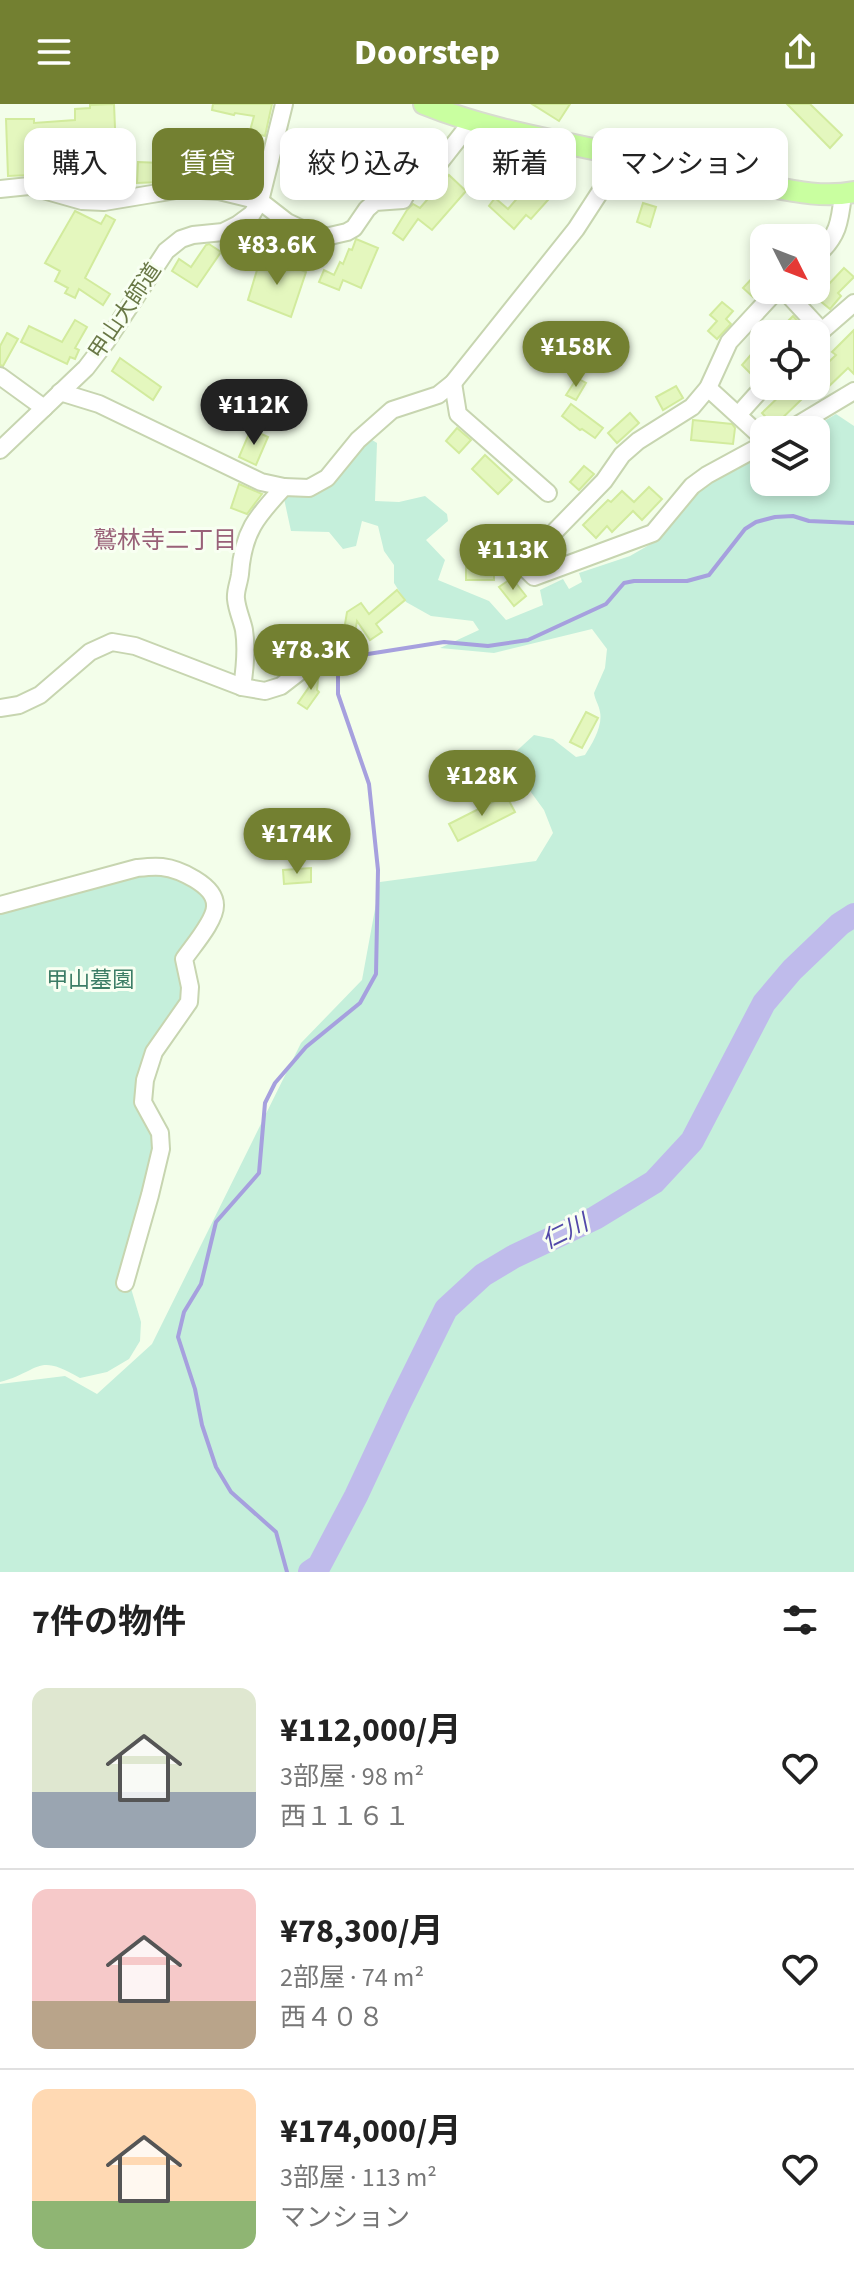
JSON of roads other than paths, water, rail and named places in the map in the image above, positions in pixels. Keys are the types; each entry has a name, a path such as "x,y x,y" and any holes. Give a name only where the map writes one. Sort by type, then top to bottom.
{"main road":[{"path":"424,104 510,131 592,148"},
{"path":"788,190 848,193"}],"street":[{"path":"260,201 284,104"},
{"path":"0,189 29,186 82,201 104,202 182,189 219,191 260,201 287,222 321,238 354,228 375,202 403,200 410,187 433,171 473,120"},
{"path":"830,244 840,223 848,193"},
{"path":"60,392 99,404 261,482 309,488 327,478 358,440 392,410 438,395 453,383 576,229 595,200"},
{"name":"甲山大師道","path":"0,450 86,368 166,251 181,239 223,232 237,225 252,214 260,201"},
{"path":"750,450 692,486 653,533 534,577 526,569 527,560 604,481 622,455 638,441 692,407 708,388 729,342 764,304"},
{"path":"795,304 808,320"},
{"path":"830,325 853,306"},
{"path":"0,376 44,408"},
{"path":"453,383 458,414 548,493"},
{"path":"708,388 750,427"},
{"path":"812,416 854,391"},
{"path":"738,415 751,400"},
{"path":"242,687 246,652 244,628 235,598 240,559 245,540 261,512 284,487"},
{"path":"0,708 19,705 40,695 90,652 112,642 135,646 242,687 265,691 281,686 325,652 337,658"},
{"path":"0,905 137,868 160,866 178,870 199,882 212,896 216,906 184,959 190,987 189,1002 154,1052 145,1080 143,1102 160,1133 161,1149 125,1283"}],"waterway":[{"path":"349,657 444,642 488,646 528,640 606,604 624,583 687,581 709,575 745,529 756,522 793,516 809,521 854,523"},
{"path":"287,1572 276,1532 231,1492 216,1467 178,1337 184,1312 201,1284 216,1222 259,1173 265,1103 275,1083 306,1047 360,1003 376,974 378,870 369,784 338,694 338,666"},
{"name":"仁川","path":"310,1572 319,1566 356,1496 446,1309 483,1275 513,1257 595,1218 654,1182 692,1141 764,1003 792,970 840,924 854,915"}],"district":[{"name":"鷲林寺二丁目","path":"165,540"}],"park label":[{"name":"甲山墓園","path":"90,980"}]}
